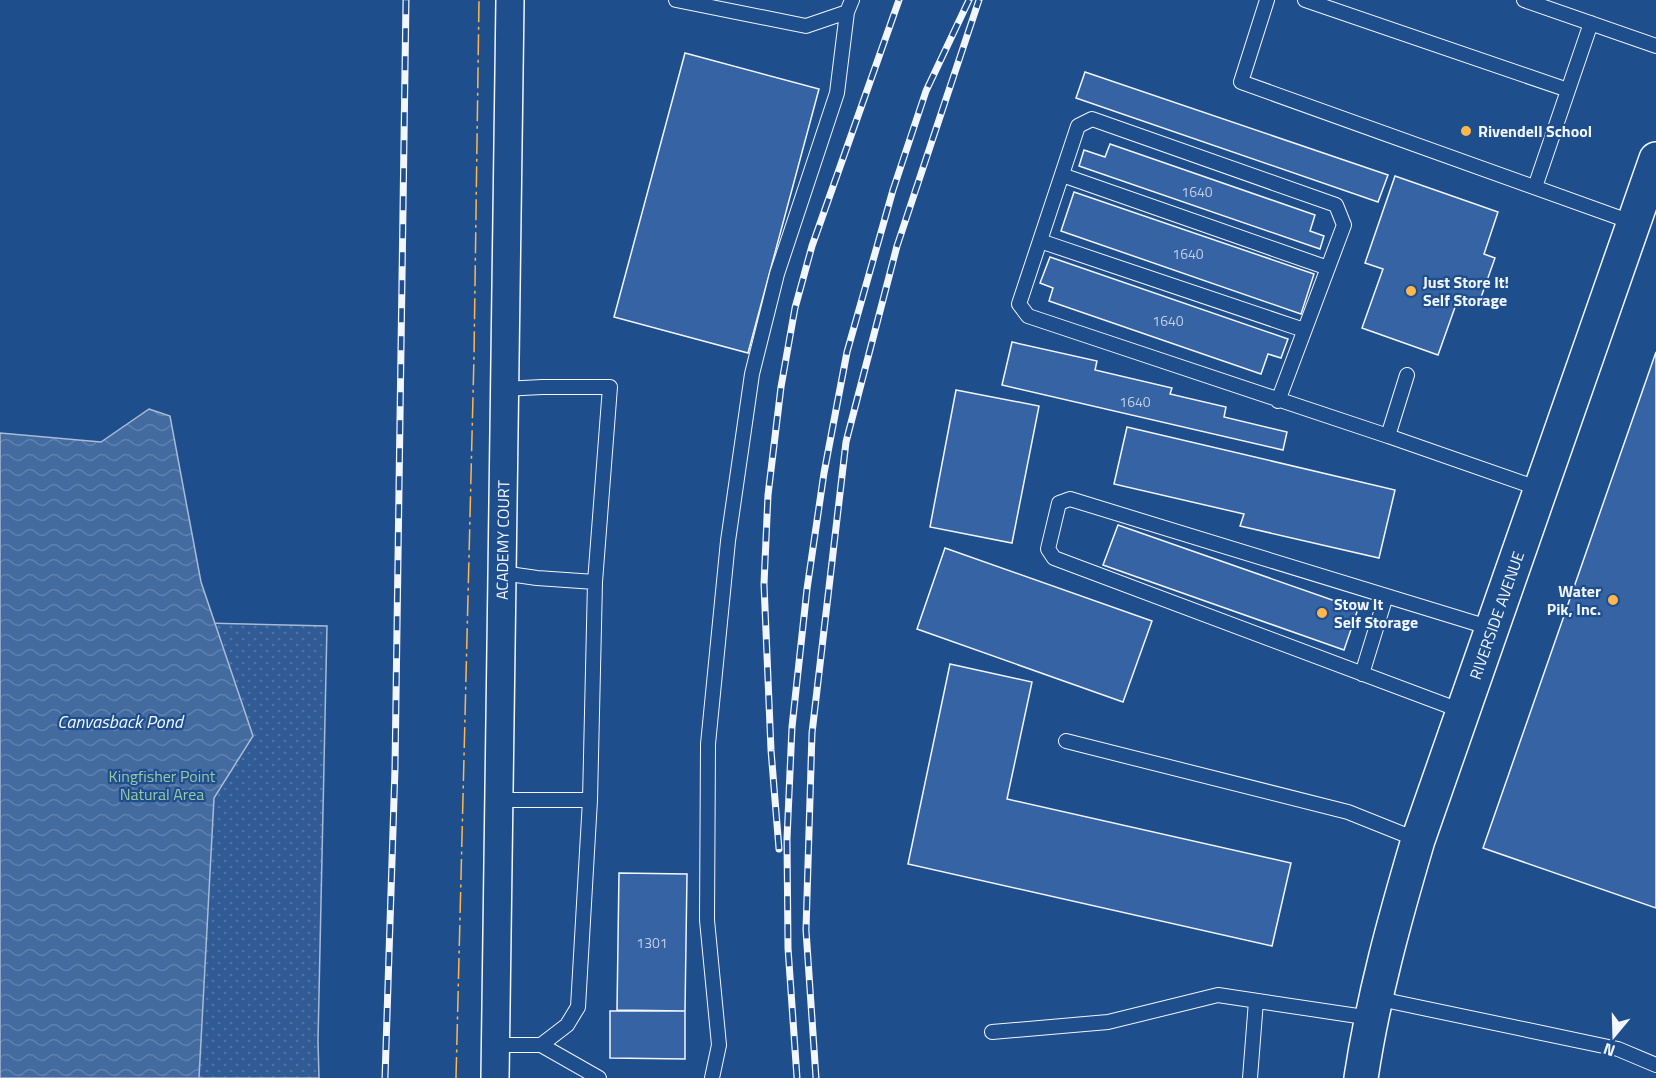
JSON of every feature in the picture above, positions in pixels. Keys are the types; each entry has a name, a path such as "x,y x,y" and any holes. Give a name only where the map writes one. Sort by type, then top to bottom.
{"main road":[{"name":"RIVERSIDE AVENUE","path":"1361,1078 1373,1008 1394,922 1418,840 1656,159"}],"street":[{"name":"ACADEMY COURT","path":"495,1078 510,0"}],"lane":[{"path":"675,0 806,26 850,6"},
{"path":"1267,0 1241,82 1634,223"},
{"path":"1305,0 1568,90"},
{"path":"1524,0 1656,46"},
{"path":"712,1078 718,1045 707,920 708,744 729,541 752,374 777,274 837,93 850,6"},
{"path":"1535,187 1591,23"},
{"path":"1278,401 1344,225 1336,206 1092,118 1078,126 1019,304 1028,316 1278,401 1388,436 1540,489"},
{"path":"1062,176 1328,268"},
{"path":"1040,241 1304,330"},
{"path":"1388,436 1407,375"},
{"path":"505,389 610,387 595,582 590,800 578,1007 567,1025 541,1045"},
{"path":"1462,711 1054,558 1047,549 1059,503 1070,499 1491,628"},
{"path":"502,573 595,582"},
{"path":"1362,674 1386,596"},
{"path":"1066,741 1348,812 1418,840"},
{"path":"499,800 590,800"},
{"path":"992,1032 1107,1022 1218,995 1256,1001 1373,1008 1618,1049 1656,1065"},
{"path":"1250,1078 1256,1001"},
{"path":"495,1045 541,1045 599,1078"}],"green space":[{"name":"Canvasback Pond","path":"0,618 327,626 319,1078 0,1078"}],"water":[{"name":"Canvasback Pond","path":"149,409 170,416 201,582 253,736 214,798 199,1078 0,1078 0,433 101,442"}],"building":[{"path":"685,53 819,89 748,353 614,317"},
{"path":"1085,72 1388,175 1378,202 1076,98"},
{"path":"1110,144 1315,215 1310,231 1324,236 1320,249 1079,166 1084,150 1105,157"},
{"path":"1395,176 1498,212 1484,254 1495,258 1479,303 1459,296 1438,355 1362,328 1383,269 1365,263"},
{"path":"1074,192 1314,274 1301,314 1061,231"},
{"path":"1050,257 1288,339 1281,358 1268,354 1261,374 1049,301 1053,288 1040,283"},
{"path":"1012,342 1097,361 1095,370 1172,388 1170,394 1226,407 1224,417 1287,432 1283,450 1002,385"},
{"name":"Water Pik, Inc.","path":"1656,352 1656,908 1483,848"},
{"path":"956,390 1039,406 1012,543 930,527"},
{"path":"1127,427 1395,490 1379,558 1240,526 1244,514 1114,484"},
{"path":"1118,525 1358,609 1344,650 1103,565"},
{"path":"945,548 1152,621 1123,702 917,629"},
{"path":"950,664 1032,682 1007,799 1291,863 1272,946 908,864"},
{"path":"619,873 687,874 685,1011 617,1010"},
{"path":"610,1011 685,1011 685,1059 610,1058"}],"railway":[{"path":"385,1078 395,768 406,0"},
{"path":"779,849 771,750 764,584 768,495 781,387 795,308 812,246 899,0"},
{"path":"797,1078 788,948 787,839 792,727 807,589 824,473 847,352 893,190 926,91 969,0"},
{"path":"816,1078 806,930 812,733 846,442 897,246 979,0"}],"power":[{"path":"456,1078 474,356 479,0"}],"place":[{"name":"Rivendell School","path":"1466,131"},
{"name":"Just Store It! Self Storage","path":"1411,291"},
{"name":"Water Pik, Inc.","path":"1613,600"},
{"name":"Stow It Self Storage","path":"1322,613"}],"park label":[{"name":"Kingfisher Point Natural Area","path":"162,785"}]}
